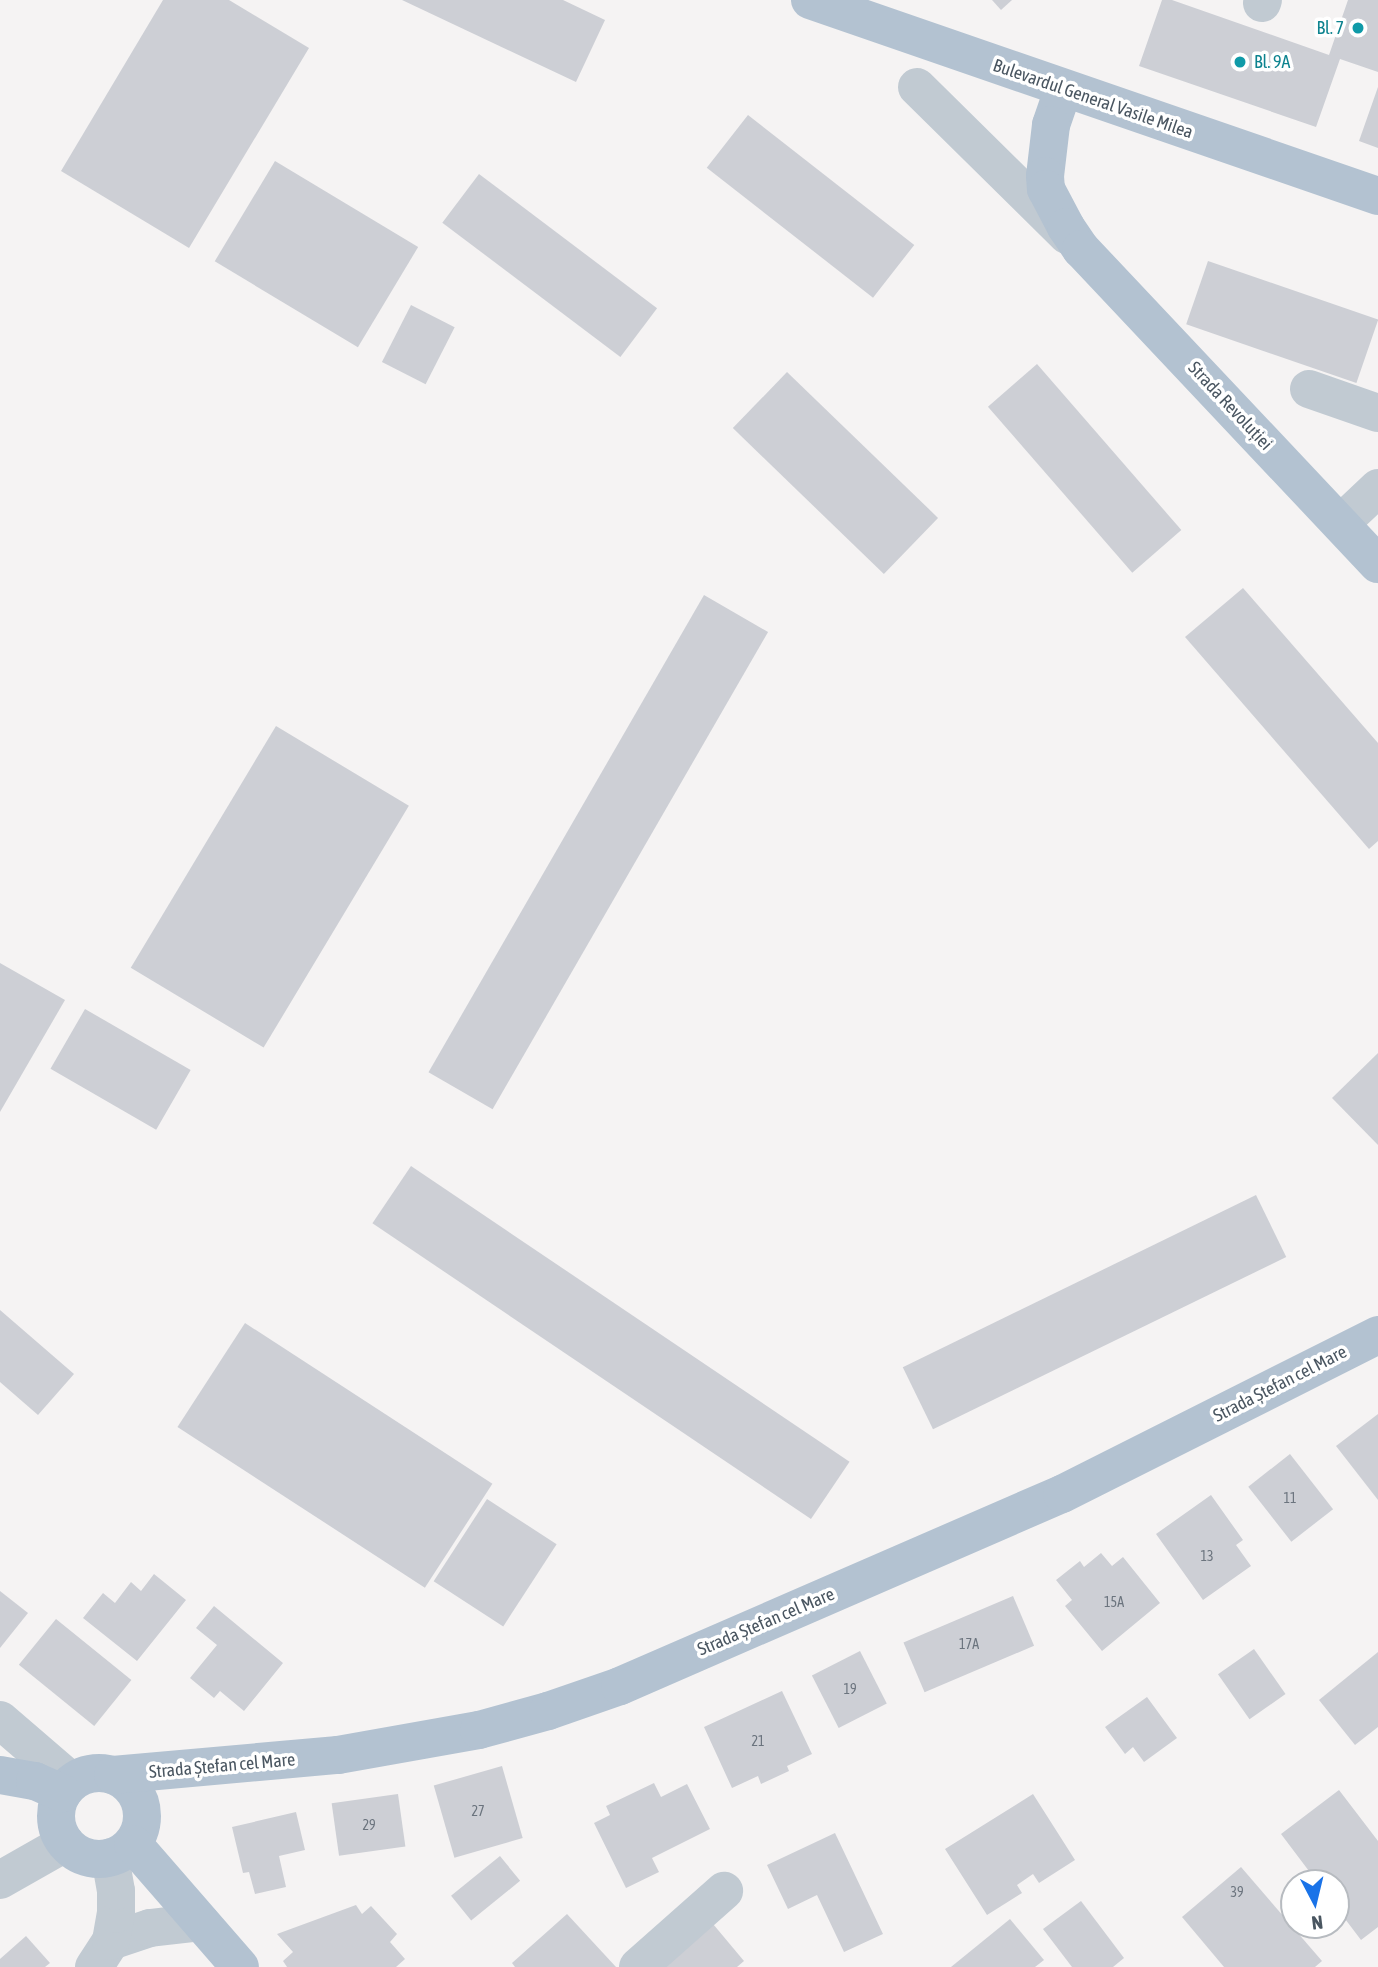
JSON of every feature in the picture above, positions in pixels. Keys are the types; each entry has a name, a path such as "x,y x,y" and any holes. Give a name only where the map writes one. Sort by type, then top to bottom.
{"main road":[{"name":"Bulevardul General Vasile Milea","path":"810,0 1063,90 1378,196"},
{"name":"Strada Revoluției","path":"1063,90 1051,125 1046,189 1081,249 1378,564"},
{"name":"Strada Ștefan cel Mare","path":"113,1775 351,1753 479,1730 548,1712 620,1686 1062,1494 1378,1335"},
{"path":"0,1775 67,1787"},
{"path":"85,1775 113,1775 135,1791 141,1804 140,1831 121,1851 85,1857 65,1843 56,1818 67,1787 85,1775"},
{"path":"121,1851 201,1922 240,1967"}],"street":[{"name":"Strada Revoluției","path":"917,87 1081,249"},
{"path":"1309,389 1378,413"},
{"path":"1340,523 1378,488"},
{"path":"0,1720 67,1787"},
{"path":"0,1880 65,1843"},
{"path":"102,1954 117,1891 121,1851"},
{"path":"638,1967 724,1891"},
{"path":"102,1954 150,1928 201,1922"}],"building":[{"path":"163,0 229,0 309,48 189,248 61,171"},
{"path":"402,0 563,0 605,20 576,82"},
{"path":"992,0 1012,0 1001,10"},
{"name":"Bl. 9A","path":"1162,0 1172,0 1329,55 1348,0 1378,0 1378,72 1340,59 1316,127 1139,66"},
{"path":"1378,87 1378,148 1359,141"},
{"path":"748,115 914,245 873,298 707,168"},
{"path":"275,161 418,247 358,347 215,261"},
{"path":"479,174 657,308 620,357 442,223"},
{"path":"1208,261 1378,320 1356,383 1186,324"},
{"path":"411,305 455,327 426,384 382,362"},
{"path":"1037,364 1181,530 1132,573 988,407"},
{"path":"787,372 938,518 884,574 733,428"},
{"path":"1243,588 1378,743 1378,841 1369,849 1185,637"},
{"path":"704,595 768,632 493,1109 429,1072"},
{"path":"276,726 409,806 264,1048 131,968"},
{"path":"0,963 65,1000 0,1112"},
{"path":"85,1009 191,1070 156,1130 50,1069"},
{"path":"1378,1053 1378,1145 1332,1098"},
{"path":"411,1166 850,1462 811,1519 372,1223"},
{"path":"1256,1195 1286,1257 933,1429 903,1367"},
{"path":"0,1310 74,1374 38,1415 0,1382"},
{"path":"245,1323 492,1484 425,1588 177,1427"},
{"path":"1378,1414 1378,1500 1336,1446"},
{"path":"1290,1454 1333,1509 1291,1542 1248,1487"},
{"path":"1211,1495 1243,1540 1236,1545 1251,1566 1203,1600 1156,1534"},
{"path":"487,1499 557,1544 503,1626 434,1581"},
{"path":"1101,1553 1112,1566 1123,1557 1160,1603 1102,1651 1065,1606 1072,1600 1056,1580 1080,1561 1084,1567"},
{"path":"154,1574 186,1600 137,1661 83,1618 103,1593 115,1603 131,1582 141,1591"},
{"path":"0,1591 28,1613 0,1648"},
{"path":"1013,1596 1034,1646 925,1692 903,1642"},
{"path":"214,1606 283,1663 244,1711 220,1691 214,1698 190,1678 217,1645 196,1628"},
{"path":"56,1619 131,1680 94,1726 19,1665"},
{"path":"1254,1649 1286,1694 1250,1719 1218,1674"},
{"path":"860,1651 887,1704 839,1728 812,1676"},
{"path":"1378,1652 1378,1727 1355,1745 1319,1700"},
{"path":"782,1691 812,1754 787,1766 789,1771 761,1784 758,1776 732,1788 704,1727"},
{"path":"1147,1697 1177,1738 1144,1762 1133,1747 1125,1754 1105,1727"},
{"path":"502,1766 523,1838 454,1858 434,1786"},
{"path":"654,1783 661,1797 687,1784 710,1829 652,1858 659,1872 626,1888 594,1823 610,1815 606,1806"},
{"path":"1339,1790 1378,1841 1378,1927 1361,1940 1350,1925 1350,1869 1307,1869 1281,1834"},
{"path":"398,1794 405,1846 339,1856 332,1803"},
{"path":"1033,1794 1075,1860 1039,1883 1033,1874 1017,1885 1022,1893 987,1915 945,1849"},
{"path":"296,1812 305,1850 279,1856 286,1887 255,1894 249,1872 243,1873 232,1827"},
{"path":"835,1833 883,1934 844,1952 817,1895 788,1909 767,1865"},
{"path":"500,1856 520,1881 471,1921 451,1896"},
{"path":"1241,1867 1280,1912 1280,1939 1303,1939 1322,1961 1315,1967 1224,1967 1182,1917"},
{"path":"1081,1901 1124,1958 1113,1967 1072,1967 1043,1929"},
{"path":"356,1905 362,1914 371,1906 397,1934 390,1942 405,1959 396,1967 287,1967 283,1961 293,1952 277,1934"},
{"path":"567,1914 616,1967 515,1967 512,1963"},
{"path":"708,1918 744,1961 737,1967 651,1967"},
{"path":"1010,1919 1044,1960 1035,1967 951,1967"},
{"path":"26,1936 50,1963 45,1967 0,1967 0,1959"}],"place":[{"name":"Bl. 7","path":"1358,28"},
{"name":"Bl. 9A","path":"1240,62"}]}
